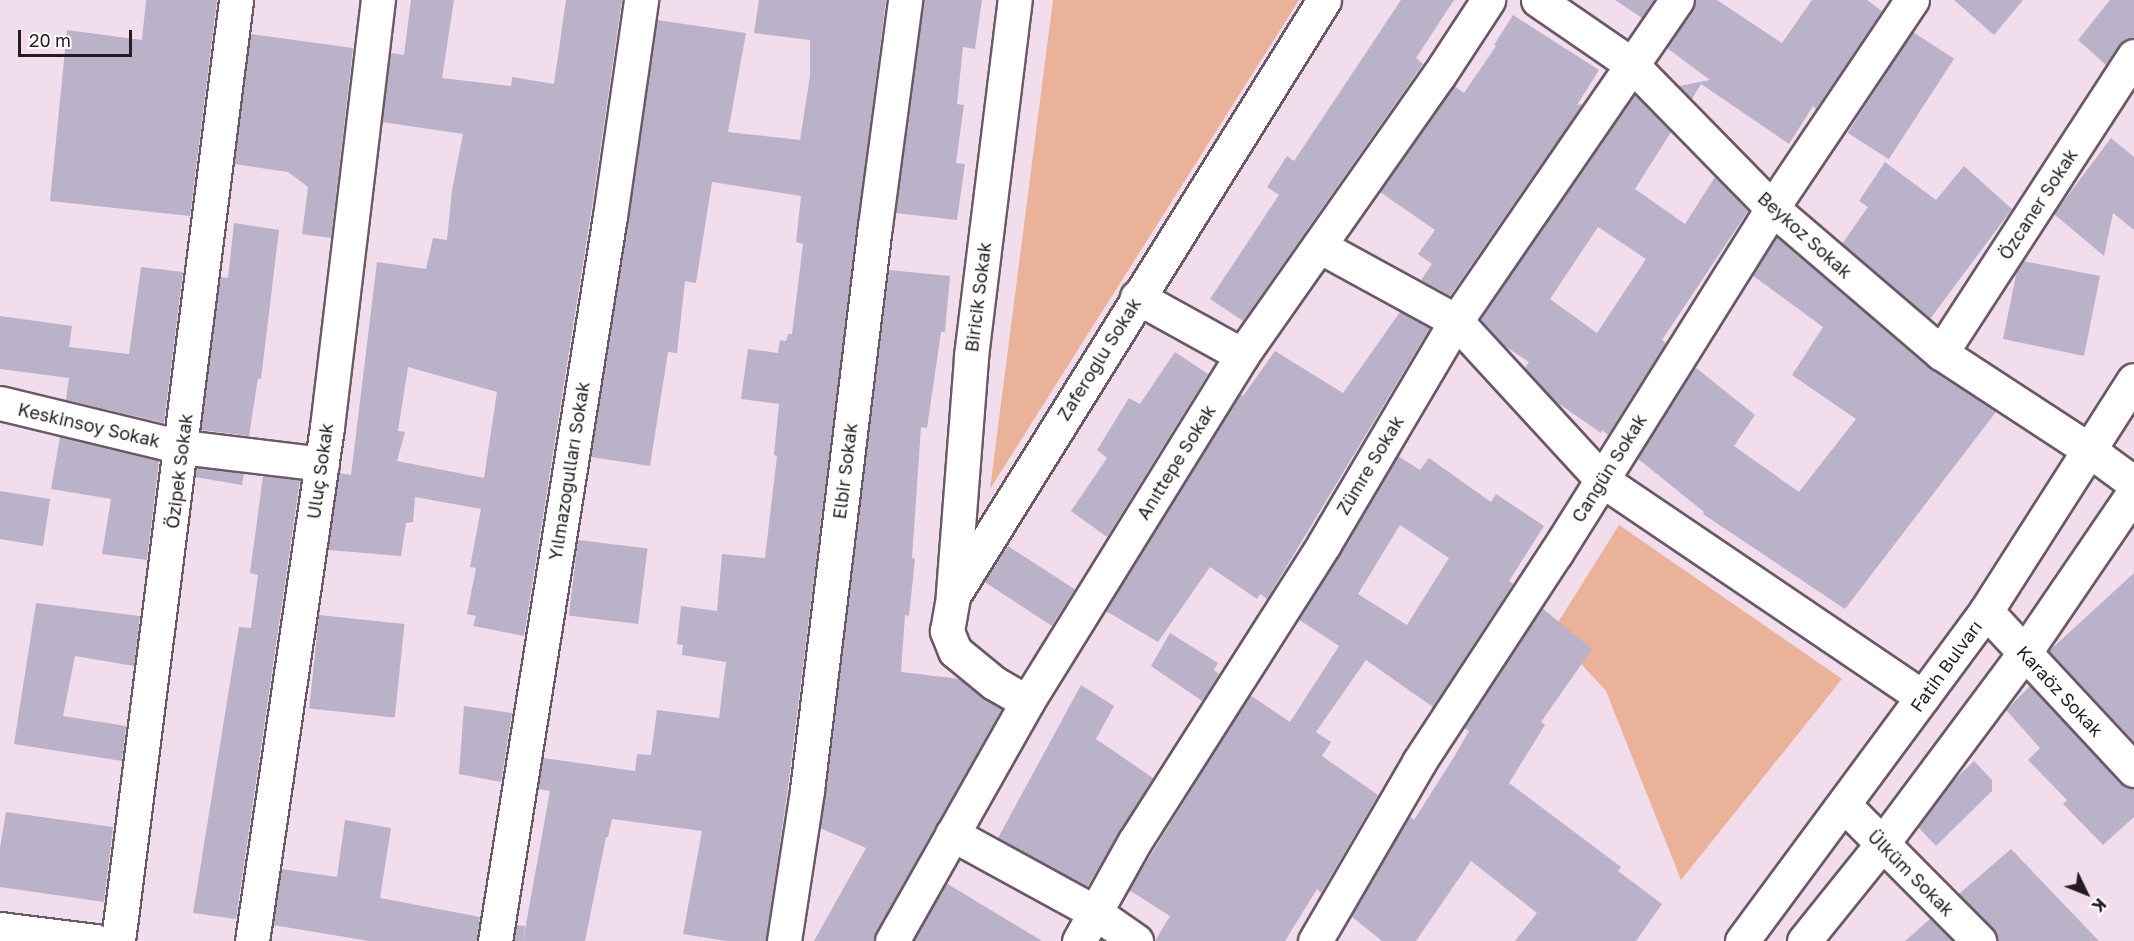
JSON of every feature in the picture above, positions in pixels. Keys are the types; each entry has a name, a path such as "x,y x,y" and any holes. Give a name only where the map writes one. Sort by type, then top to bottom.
{"street":[{"name":"Özipek Sokak","path":"118,941 182,447 236,0"},
{"name":"Uluç Sokak","path":"252,941 322,464 378,0"},
{"name":"Yılmazoğulları Sokak","path":"495,941 610,216 641,0"},
{"name":"Elbir Sokak","path":"784,941 807,790 905,0"},
{"name":"Biricik Sokak","path":"953,596 971,356 1015,0"},
{"name":"Zaferoğlu Sokak","path":"1027,702 994,683 955,651 947,631 953,596 1137,297 1324,0"},
{"name":"Anıttepe Sokak","path":"892,941 1027,702 1242,355 1439,75 1488,0"},
{"name":"Beykoz Sokak","path":"1538,0 1631,64 1772,208 1941,353 2089,450 2134,483"},
{"name":"Zümre Sokak","path":"1079,941 1135,841 1324,544 1456,321 1677,0"},
{"name":"Cangün Sokak","path":"1315,941 1419,762 1602,480 1772,208 1912,0"},
{"name":"Özcaner Sokak","path":"1941,353 2134,56"},
{"path":"1318,246 1456,321 1602,480 1923,697"},
{"path":"1137,297 1242,355"},
{"name":"Fatih Bulvarı","path":"1742,941 1986,611 2134,380"},
{"name":"Keskinsoy Sokak","path":"0,404 182,447 322,464"},
{"path":"1804,941 1882,843 2025,652 2134,492"},
{"name":"Karaöz Sokak","path":"1986,611 2134,770"},
{"name":"Ülküm Sokak","path":"1844,805 1979,941"},
{"path":"952,834 1096,913 1136,941"},
{"path":"0,929 95,941"}],"shaded area":[{"path":"1053,0 1299,0 990,489"},
{"path":"1619,525 1842,679 1681,880 1606,691 1552,632"}],"building":[{"path":"146,0 217,0 190,216 50,201 67,30 142,40"},
{"path":"411,0 454,0 442,78 511,86 512,77 554,84 566,0 622,0 524,636 473,626 476,616 467,614 476,568 470,567 481,509 415,497 413,522 406,523 401,556 328,550 339,473 351,475 377,262 426,269 433,238 447,240 452,190 463,134 382,122 391,53 404,55","holes":["408,367 497,392 484,478 397,461 405,432 398,431"]},
{"path":"759,0 886,0 788,787 766,941 726,941 683,934 702,831 612,819 608,837 606,837 585,941 523,941 550,791 538,789 543,758 635,771 637,754 651,755 657,710 719,718 726,662 682,655 683,645 677,644 681,606 717,611 722,554 765,558 777,456 774,455 779,404 741,399 748,349 778,353 780,340 786,341 788,334 792,334 803,244 796,242 801,196 712,182 696,283 685,281 677,353 668,352 650,466 591,457 657,20 746,33 728,132 800,140 810,76 810,40 754,33"},
{"path":"923,0 982,0 975,49 963,47 957,104 964,105 956,163 965,164 957,220 896,213"},
{"path":"1401,0 1454,0 1416,58 1423,64 1243,321 1210,299 1279,195 1267,187 1287,156 1294,161"},
{"path":"1615,0 1654,0 1642,18"},
{"path":"1695,0 1717,0 1782,43 1812,0 1867,0 1882,11 1816,109 1813,106 1789,144 1701,84 1692,99 1679,86 1710,80 1667,48 1692,11"},
{"path":"1954,0 2023,0 1994,35"},
{"path":"2110,0 2134,0 2134,37 2126,39 2119,45 2106,65 2078,40"},
{"path":"1513,15 1599,70 1577,105 1583,104 1450,296 1421,280 1432,264 1418,254 1435,230 1380,192 1454,86 1464,93 1496,46 1494,45"},
{"path":"1913,32 1954,59 1889,159 1848,133"},
{"path":"251,34 353,48 331,238 302,234 308,187 288,172 234,164"},
{"path":"1635,95 1671,132 1635,189 1685,224 1715,177 1748,211 1662,340 1666,343 1608,435 1602,430 1601,433 1555,401 1525,368 1529,362 1505,346 1480,319","holes":["1598,227 1646,259 1597,333 1550,299"]},
{"path":"2111,138 2134,157 2134,230 2113,213 2104,256 2054,214"},
{"path":"1885,162 1936,200 1964,166 2012,209 1930,319 1842,244 1868,207 1859,201"},
{"path":"234,223 279,230 261,379 258,378 249,436 201,430 220,277 228,278"},
{"path":"1776,236 1929,367 1996,412 1845,609 1703,514 1704,512 1637,458 1695,367 1755,415 1734,446 1799,492 1856,419 1792,375 1823,327 1752,275"},
{"path":"2023,261 2100,276 2084,356 2003,339 2017,270"},
{"path":"141,267 183,272 164,423 66,400 69,378 0,369 0,316 72,326 69,347 129,354"},
{"path":"889,270 950,276 945,332 941,332 927,428 921,427 912,558 915,559 909,616 905,615 901,672 960,679 1002,709 873,941 814,941 866,848 820,828"},
{"path":"1400,312 1430,328 1267,599 1260,594 1257,599 1210,567 1158,642 1106,611 1240,394 1243,396 1275,351 1343,393"},
{"path":"1175,352 1208,374 1107,537 1071,511 1107,458 1097,450 1129,398 1140,404"},
{"path":"60,437 159,461 147,560 102,554 111,499 51,489"},
{"path":"1398,456 1420,470 1429,458 1491,502 1496,494 1544,526 1509,581 1513,584 1433,707 1366,660 1316,732 1331,742 1322,756 1378,795 1321,893 1317,889 1285,941 1155,941 1170,916 1129,890 1250,695 1290,722 1339,646 1298,619","holes":["1400,525 1449,558 1407,625 1358,594"]},
{"path":"196,468 244,473 242,485 195,477"},
{"path":"263,476 300,480 236,919 193,913 239,627 251,628 258,575 250,573"},
{"path":"0,491 50,499 43,546 0,539"},
{"path":"578,540 647,549 638,624 569,615"},
{"path":"1008,546 1075,590 1052,626 985,582"},
{"path":"2134,573 2134,742 2049,651"},
{"path":"36,603 140,616 134,666 75,656 63,716 126,726 122,761 14,744"},
{"path":"1542,608 1592,649 1541,722 1545,725 1509,783 1621,867 1618,871 1662,904 1636,941 1515,941 1537,913 1471,861 1416,941 1382,941 1351,916 1409,816 1414,820 1454,757 1469,731 1464,728"},
{"path":"319,615 405,624 395,717 309,708"},
{"path":"1170,633 1218,663 1214,670 1219,674 1202,701 1151,666"},
{"path":"1081,685 1114,706 1096,739 1153,778 1087,887 998,838"},
{"path":"2030,686 2120,783 2134,788 2134,817 2103,845 2063,804 2067,800 2028,760 2040,748 2006,710"},
{"path":"464,706 512,713 501,782 459,774"},
{"path":"1974,761 1992,780 1992,791 1936,846 1918,827 1952,782"},
{"path":"6,812 113,827 104,902 0,887 0,848"},
{"path":"345,820 391,828 380,898 480,917 477,941 369,941 273,925 281,869 337,877"},
{"path":"2011,849 2099,941 1997,941 1992,928 1959,894"},
{"path":"946,883 1042,941 914,941"},
{"path":"1930,919 1953,941 1905,941"},
{"path":"517,925 525,926 523,941 514,941"}]}
